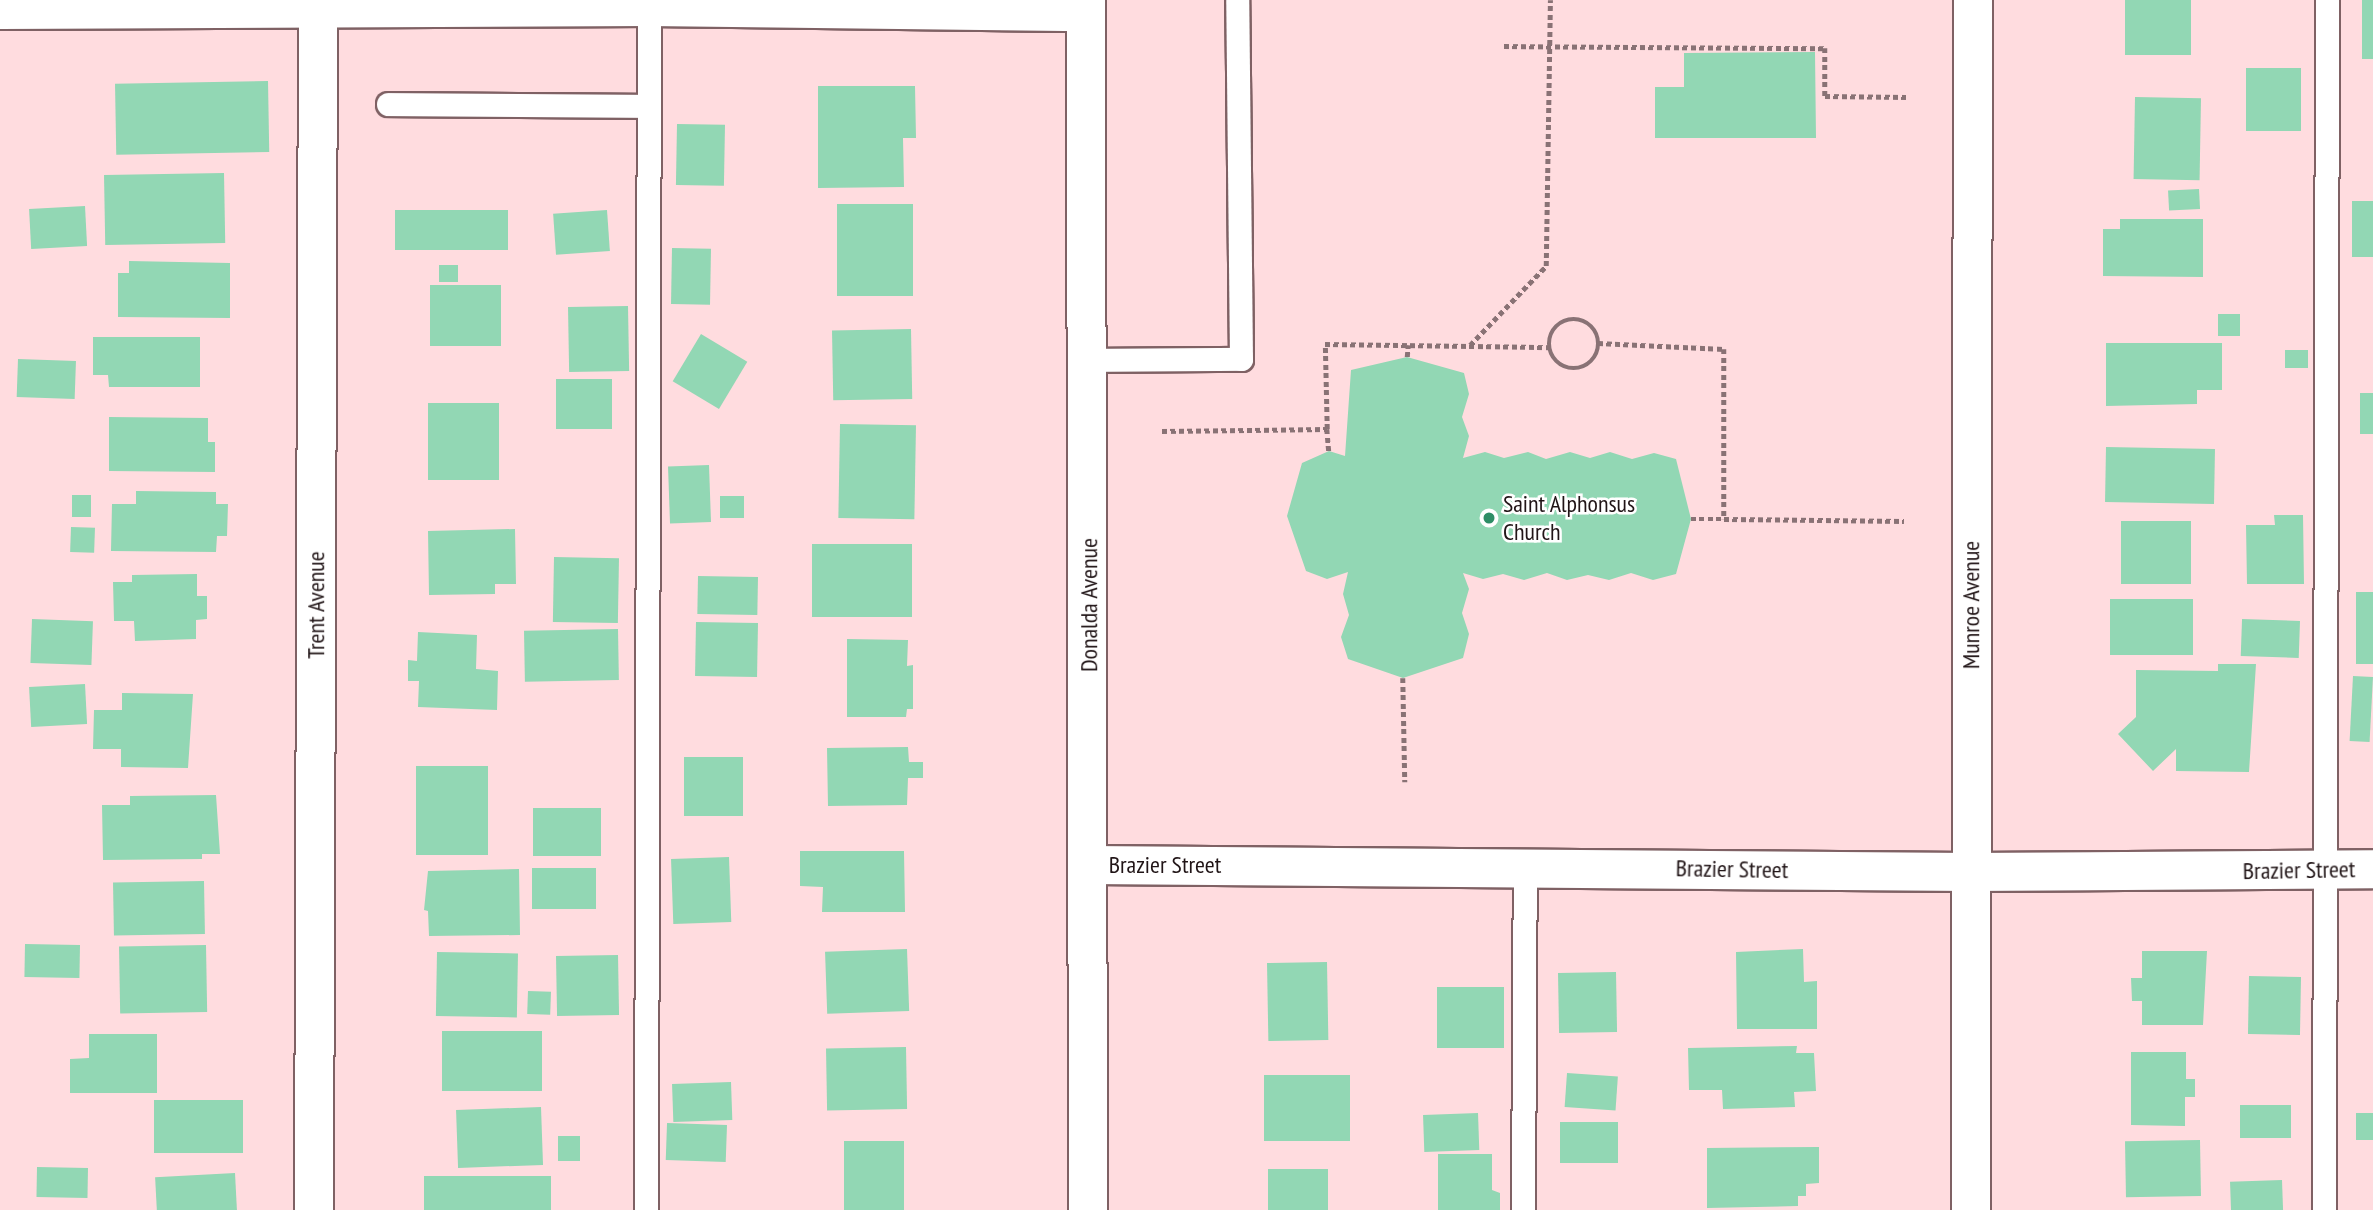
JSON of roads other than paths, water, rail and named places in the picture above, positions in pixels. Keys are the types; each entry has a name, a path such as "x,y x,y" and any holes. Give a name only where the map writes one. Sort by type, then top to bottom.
{"street":[{"name":"Munroe Avenue","path":"1971,1210 1973,0"},
{"path":"0,10 318,4 1086,6"},
{"name":"Trent Avenue","path":"314,1210 318,4"},
{"name":"Donalda Avenue","path":"1086,6 1090,865 1088,1210"},
{"name":"Brazier Street","path":"1090,865 1525,865 1970,872 2373,869"}],"lane":[{"path":"1087,360 1241,359 1237,0"},
{"path":"2324,1210 2327,0"},
{"path":"646,1210 649,4"},
{"path":"388,104 649,106"},
{"path":"1523,1210 1525,865"}],"place":[{"name":"Saint Alphonsus Church","path":"1489,518"}]}
